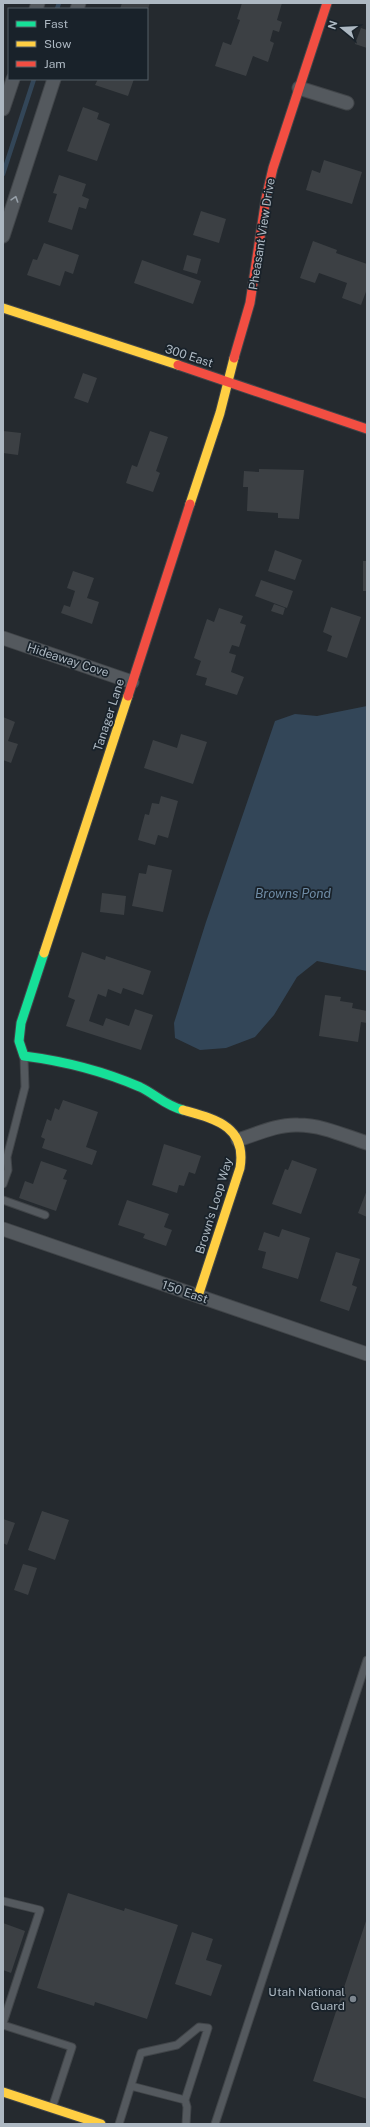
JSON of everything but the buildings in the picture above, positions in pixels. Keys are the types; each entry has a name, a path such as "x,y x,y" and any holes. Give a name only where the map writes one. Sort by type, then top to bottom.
{"street":[{"name":"Pheasant View Drive","path":"228,381 252,292 269,183 327,3"},
{"path":"3,109 13,80"},
{"path":"3,236 54,80"},
{"path":"299,88 346,103"},
{"name":"300 East","path":"3,308 228,381 367,429"},
{"name":"Tanager Lane","path":"24,1056 19,1041 20,1023 220,413 228,381"},
{"name":"Hideaway Cove","path":"3,638 132,682"},
{"name":"Brown's Loop Way","path":"24,1056 60,1061 132,1085 173,1107 223,1123 232,1131 238,1140 242,1158 240,1168 198,1296"},
{"path":"238,1140 279,1127 297,1125 316,1126 367,1143"},
{"name":"150 East","path":"3,1229 367,1354"},
{"path":"3,2092 101,2124"}],"lane":[{"path":"3,1184 8,1170 7,1157 25,1087 24,1056"},
{"path":"3,1200 45,1216"},
{"path":"215,2124 367,1660"},
{"path":"3,1901 40,1910 3,2024 72,2047 52,2108"},
{"path":"119,2124 141,2053 177,2045 199,2027 208,2028 185,2100 187,2107 186,2124"},
{"path":"131,2086 185,2100"}],"water":[{"name":"Browns Pond","path":"367,706 367,971 317,961 297,977 274,1015 255,1037 226,1048 200,1050 175,1038 174,1023 206,922 275,721 295,714 317,716"}],"waterway":[{"path":"57,8 59,3"},
{"path":"3,174 34,80"}],"traffic: fast":[{"path":"44,953 21,1023 19,1041 24,1056 68,1064 112,1076 140,1087 171,1106 183,1110"}],"traffic: slow":[{"path":"3,308 178,365"},
{"path":"190,504 220,413 234,358"},
{"path":"44,953 128,696"},
{"path":"183,1110 217,1121 226,1127 239,1142 241,1154 240,1168 198,1296"},
{"path":"3,2092 101,2124"}],"traffic: jam":[{"path":"234,358 250,303 266,198 273,168 327,3"},
{"path":"178,365 367,429"},
{"path":"128,696 190,504"}],"place":[{"name":"Utah National Guard","path":"353,1999"}]}
